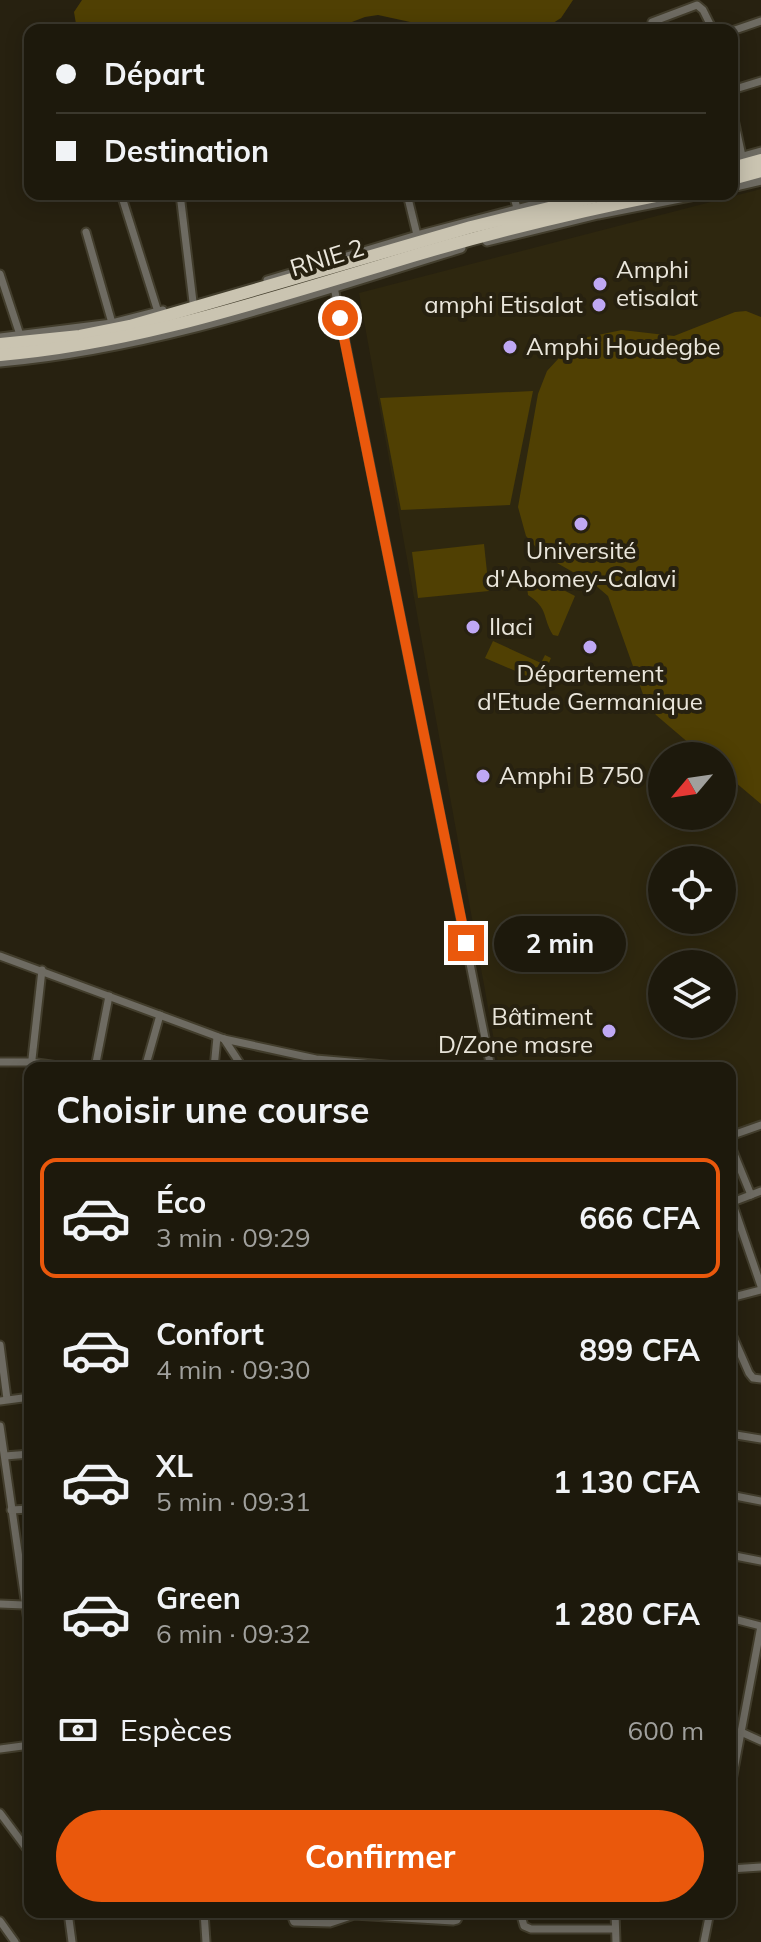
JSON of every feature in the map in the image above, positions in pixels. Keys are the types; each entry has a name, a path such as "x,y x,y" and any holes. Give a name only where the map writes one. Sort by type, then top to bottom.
{"highway":[{"path":"738,166 761,160"},
{"path":"738,177 761,171"},
{"name":"RNIE 2","path":"0,344 80,336 130,326 471,227 582,200"},
{"name":"RNIE 2","path":"0,355 49,351 148,333 506,228 637,200"}],"street":[{"path":"652,22 697,5 710,24"},
{"path":"738,29 761,21"},
{"path":"738,88 761,81"},
{"path":"738,138 742,156"},
{"path":"738,157 761,151"},
{"path":"738,186 761,180"},
{"path":"123,200 158,312"},
{"path":"181,200 193,302"},
{"path":"408,200 417,235"},
{"path":"515,200 517,208"},
{"path":"0,337 112,323 158,312 539,200"},
{"path":"0,362 130,345 474,244 669,200"},
{"path":"86,232 112,323"},
{"path":"0,274 20,335"},
{"path":"334,287 490,1062"},
{"path":"0,956 221,1038 332,1062"},
{"path":"30,1062 42,970"},
{"path":"96,1062 109,996"},
{"path":"147,1062 160,1015"},
{"path":"215,1062 221,1038"},
{"path":"221,1038 239,1062"},
{"path":"0,1062 24,1064"},
{"path":"736,1134 761,1125"},
{"path":"736,1159 751,1195"},
{"path":"736,1200 761,1191"},
{"path":"736,1216 761,1288 736,1296"},
{"path":"736,1344 749,1373 753,1378 761,1379"},
{"path":"0,1345 4,1400 24,1398"},
{"path":"0,1426 24,1605 0,1604"},
{"path":"736,1435 761,1439"},
{"path":"5,1456 24,1454"},
{"path":"736,1496 761,1501"},
{"path":"11,1510 24,1509"},
{"path":"736,1556 761,1561"},
{"path":"736,1620 761,1626 757,1667 736,1759"},
{"path":"741,1732 759,1738"},
{"path":"0,1749 24,1746"},
{"path":"0,1813 24,1845"},
{"path":"736,1869 761,1867"},
{"path":"69,1918 72,1942"},
{"path":"204,1918 206,1942"},
{"path":"292,1918 294,1922 330,1923 345,1918"},
{"path":"404,1918 453,1921 458,1918"},
{"path":"522,1918 524,1926 531,1929 614,1929"},
{"path":"615,1918 616,1942"},
{"path":"704,1942 709,1918"},
{"path":"0,1921 15,1942"}],"shaded area":[{"path":"82,0 573,0 561,18 552,24 419,24 378,15 347,24 76,24 74,12"},
{"name":"Université d'Abomey-Calavi","path":"761,189 761,1123 736,1133 736,1062 498,1062 359,293 718,200 738,200 738,195"},
{"path":"746,311 761,317 761,804 736,783 736,742 688,742 656,715 644,697 608,596 594,584 543,555 526,536 518,507 538,394 547,371 570,346 588,337 622,330 674,336 735,312"},
{"path":"533,391 510,505 401,510 380,398"},
{"path":"484,544 489,591 418,598 412,552"},
{"path":"525,570 575,596 558,636 553,635 542,609 528,595"},
{"path":"493,641 541,663 545,655 551,658 541,682 485,658"}],"place":[{"name":"Amphi etisalat","path":"600,284"},
{"name":"amphi Etisalat","path":"599,305"},
{"name":"Amphi Houdegbe","path":"510,347"},
{"name":"Université d'Abomey-Calavi","path":"581,524"},
{"name":"Ilaci","path":"473,627"},
{"name":"Département d'Etude Germanique","path":"590,647"},
{"name":"Amphi B 750","path":"483,776"},
{"name":"Bâtiment D/Zone masre","path":"609,1031"}],"route":[{"path":"340,318 466,943"}]}
